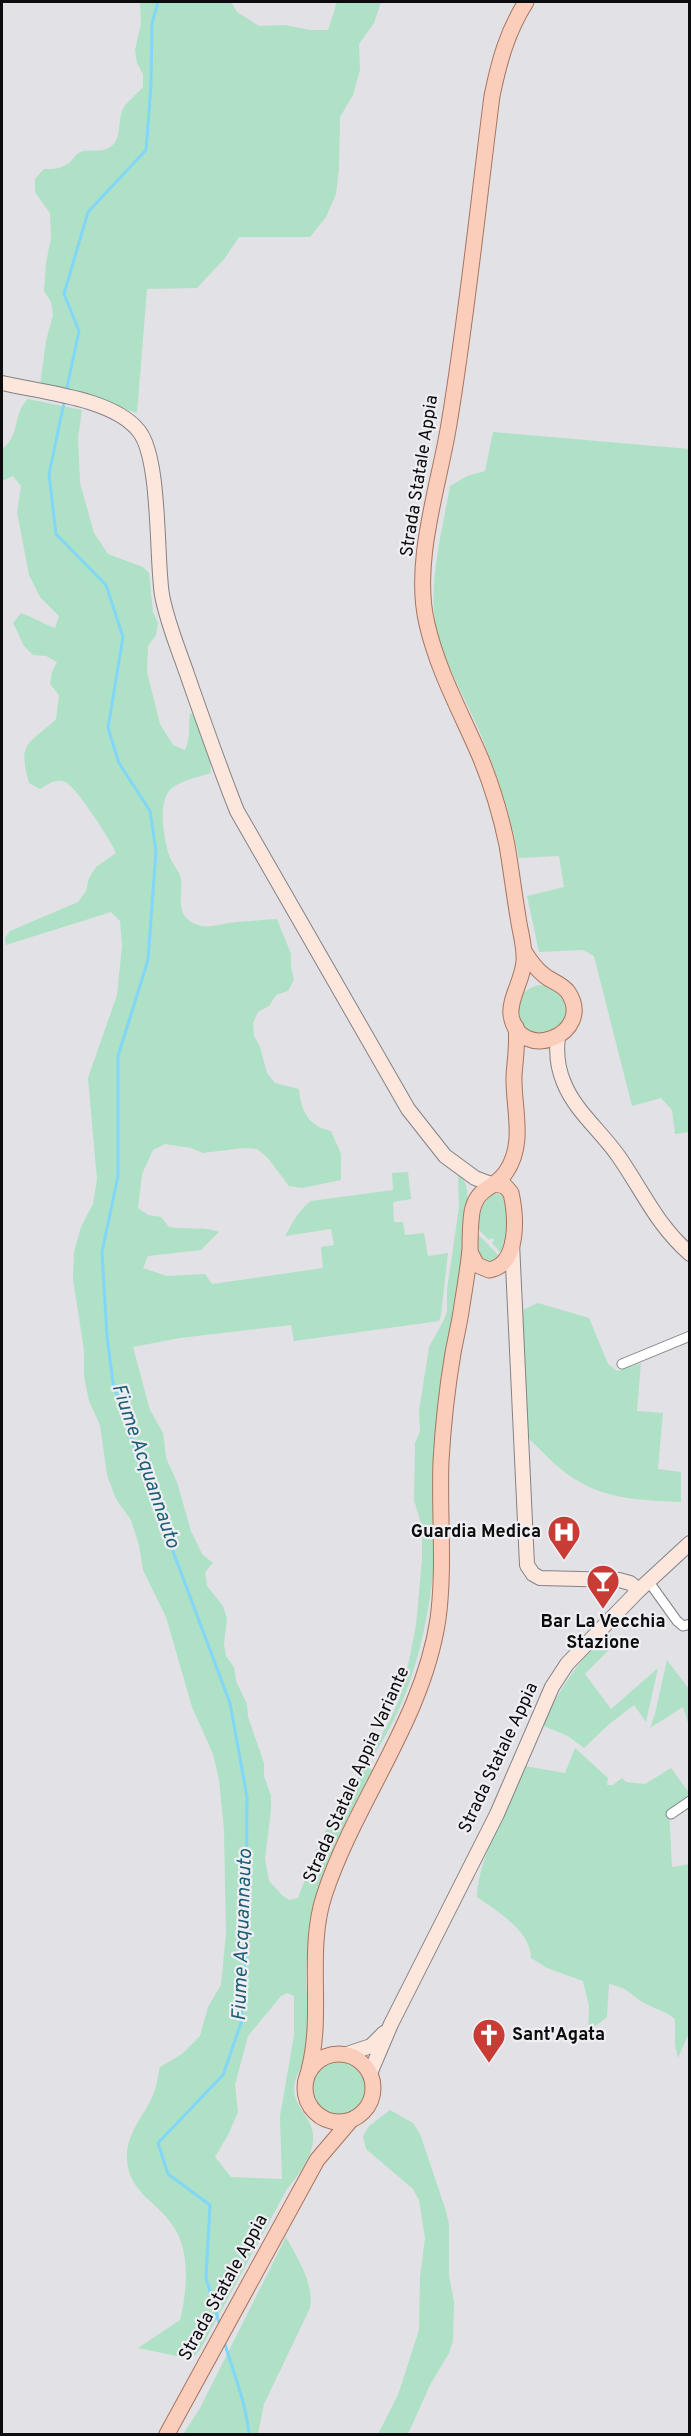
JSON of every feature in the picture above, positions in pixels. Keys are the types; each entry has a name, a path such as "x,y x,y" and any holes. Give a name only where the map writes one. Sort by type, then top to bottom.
{"main road":[{"name":"Strada Statale Appia","path":"516,1027 511,1013 512,1002 524,971 524,951 507,845 482,760 441,675 426,621 423,584 426,541 449,424 492,96 500,56 512,24 526,2"},
{"path":"517,1058 527,1045 558,1037 566,1030 573,1011 568,992 533,965 524,951"},
{"path":"517,991 531,981 552,980"},
{"path":"516,1027 528,1038 540,1041"},
{"name":"Strada Statale Appia Variante","path":"309,2070 313,2049 315,2009 315,1942 323,1899 336,1864 405,1723 421,1683 438,1622 441,1595 441,1462 446,1404 470,1252 472,1211 480,1195 506,1172 518,1131 514,1077 517,1058 516,1027"},
{"name":"Strada Statale Appia Variante","path":"462,1308 489,1269 505,1259 512,1243 515,1144"},
{"path":"493,1184 505,1186 511,1193 513,1202"},
{"path":"470,1252 477,1265 489,1269"},
{"name":"Strada Statale Appia Variante","path":"315,2009 324,2041 343,2054"},
{"name":"Strada Statale Appia","path":"317,2160 323,2133 318,2116 306,2100 305,2079 317,2061 328,2055 343,2054"},
{"path":"343,2054 362,2062 371,2076"},
{"name":"Strada Statale Appia","path":"167,2434 317,2160 351,2120 365,2110 370,2103 373,2094 371,2076"},
{"path":"318,2116 334,2122 351,2120"}],"street":[{"path":"2,383 114,411 138,430 150,452 162,595 167,615 218,764 237,811 408,1109 445,1156 467,1173 493,1184"},
{"path":"558,1037 556,1049 564,1083 575,1102 619,1157 659,1223 690,1254"},
{"path":"540,1041 560,1067"},
{"path":"467,1173 472,1196 472,1211"},
{"path":"512,1243 527,1565 533,1574 540,1578 619,1580 644,1586 682,1626 690,1624"},
{"path":"489,1269 500,1270 510,1276 513,1282"},
{"path":"622,1364 690,1336"},
{"name":"Strada Statale Appia","path":"371,2076 391,2024 497,1814 552,1687 567,1664 690,1543"},
{"path":"671,1814 690,1801"},
{"name":"Strada Statale Appia","path":"343,2054 371,2046 391,2024"}],"green space":[{"path":"140,2 231,2 237,12 259,26 285,25 310,30 328,30 337,2 381,2 374,23 359,44 360,70 353,95 340,117 336,194 326,217 310,237 239,237 225,258 197,288 147,289 137,413 88,397 40,386 46,341 53,315 51,302 44,291 51,238 50,213 35,192 35,179 44,169 64,166 80,152 103,150 115,143 124,107 143,87 143,74 137,63 135,50 141,24"},
{"path":"28,399 82,410 78,438 80,483 94,533 108,554 143,567 149,573 153,612 158,623 156,635 148,646 147,672 160,724 173,745 185,750 189,737 190,713 193,715 210,760 211,773 183,782 173,788 169,791 164,805 163,822 167,848 181,879 181,904 184,915 188,920 200,926 277,919 291,954 294,980 288,991 276,995 269,1006 258,1012 253,1023 254,1036 260,1047 267,1073 275,1083 299,1089 307,1116 323,1129 331,1131 341,1154 341,1180 302,1188 289,1186 267,1157 257,1149 243,1148 203,1153 191,1148 165,1144 153,1150 142,1174 138,1208 148,1215 161,1217 169,1227 219,1232 201,1250 148,1256 143,1268 167,1276 205,1274 212,1284 323,1268 321,1247 334,1245 331,1229 285,1236 303,1209 311,1201 393,1190 392,1173 408,1172 411,1199 393,1202 394,1222 403,1222 405,1235 424,1233 428,1256 448,1253 439,1321 294,1341 291,1325 180,1338 133,1347 150,1410 163,1433 166,1458 177,1482 191,1531 202,1554 213,1563 205,1572 207,1586 223,1606 227,1618 224,1644 226,1656 234,1667 236,1681 247,1704 248,1717 264,1763 264,1776 271,1796 265,1859 269,1881 289,1900 298,1898 316,1850 331,1820 352,1792 363,1767 391,1718 400,1697 409,1661 416,1625 422,1560 422,1527 414,1500 415,1443 420,1432 419,1411 429,1347 447,1311 447,1290 459,1207 458,1173 467,1188 468,1221 429,1606 411,1678 398,1712 373,1757 364,1766 373,1770 340,1834 327,1866 311,1930 306,1971 309,2018 307,2051 296,2079 294,2093 312,2129 312,2147 200,2350 191,2359 138,2348 180,2320 186,2272 179,2236 167,2218 133,2181 129,2171 127,2151 132,2134 154,2093 160,2067 182,2054 200,2036 208,2007 221,1985 226,1933 224,1830 219,1779 213,1754 192,1707 166,1617 143,1570 139,1545 131,1520 116,1499 107,1475 100,1425 89,1401 84,1376 84,1350 73,1279 74,1252 81,1227 93,1204 97,1179 88,1078 117,995 122,946 120,921 111,912 6,945 5,938 10,931 78,902 86,891 89,878 96,867 116,853 77,793 65,782 52,782 40,789 29,783 24,759 25,751 32,740 56,719 59,695 50,684 57,662 46,656 33,655 24,646 13,623 21,613 55,628 59,616 40,597 29,575 17,512 21,486 13,476 2,481 2,449 10,441 21,409","holes":["287,1993 294,1996 294,2035 280,2116 282,2179 231,2177 215,2157 238,2112 235,2085 248,2036 281,1996"]},
{"path":"493,432 689,449 689,1132 675,1134 672,1110 661,1098 632,1106 594,956 583,950 539,952 527,896 564,887 559,856 519,858 507,808 491,760 452,671 436,627 434,581 450,486 467,476 485,471"},
{"path":"537,985 547,985 560,992 567,1005 567,1015 560,1028 547,1035 537,1035 528,1031 521,1024 517,1015 517,1005 521,996 528,989"},
{"path":"494,1193 504,1196 509,1217 506,1240 501,1253 492,1243 494,1240 492,1238 489,1240 477,1228 482,1208"},
{"path":"477,1233 499,1256 494,1263 482,1262 477,1249"},
{"path":"538,1303 589,1318 608,1364 617,1371 641,1363 637,1411 663,1413 658,1469 681,1472 681,1502 625,1498 599,1491 567,1474 528,1438 520,1311"},
{"path":"608,1632 617,1642 585,1674 611,1709 658,1668 646,1722 634,1705 584,1748 568,1736 541,1725 571,1676"},
{"path":"667,1660 689,1689 689,1726 683,1707 650,1728 655,1714"},
{"path":"575,1748 608,1778 607,1785 613,1785 622,1778 626,1782 645,1784 671,1768 690,1794 689,1798 669,1810 672,1867 690,1864 689,2033 678,2058 675,2045 675,2019 616,1986 609,1984 607,2017 588,2032 589,2006 583,1981 547,1968 531,1958 530,1948 512,1923 477,1897 488,1848 524,1766 565,1773"},
{"path":"339,2060 350,2062 359,2068 365,2077 367,2088 365,2099 359,2108 350,2114 339,2116 328,2114 319,2108 313,2099 311,2088 313,2077 319,2068 328,2062"},
{"path":"390,2110 413,2123 420,2134 446,2211 449,2224 449,2276 454,2302 453,2341 449,2353 430,2385 408,2434 378,2434 398,2395 419,2330 420,2277 425,2238 419,2200 413,2189 366,2149 363,2136 369,2126"},
{"path":"286,2237 307,2280 311,2298 310,2308 264,2404 258,2434 183,2434 199,2410"}],"waterway":[{"name":"Fiume Acquannauto","path":"66,392 79,331 64,294 88,212 146,150 151,86 152,23 158,2"},
{"name":"Fiume Acquannauto","path":"65,398 49,474 56,534 106,585 123,637 108,728 119,763 150,811 156,851 148,960 118,1056 118,1176 102,1252 107,1336 113,1383 141,1466 230,1703 247,1797 246,1950 241,2023 223,2075 158,2143 168,2174 210,2205 206,2278 220,2326"},
{"name":"Fiume Acquannauto","path":"224,2341 242,2399 249,2434"}],"place":[{"name":"Guardia Medica","path":"564,1561"},
{"name":"Bar La Vecchia Stazione","path":"603,1610"},
{"name":"Sant'Agata","path":"489,2064"}]}
